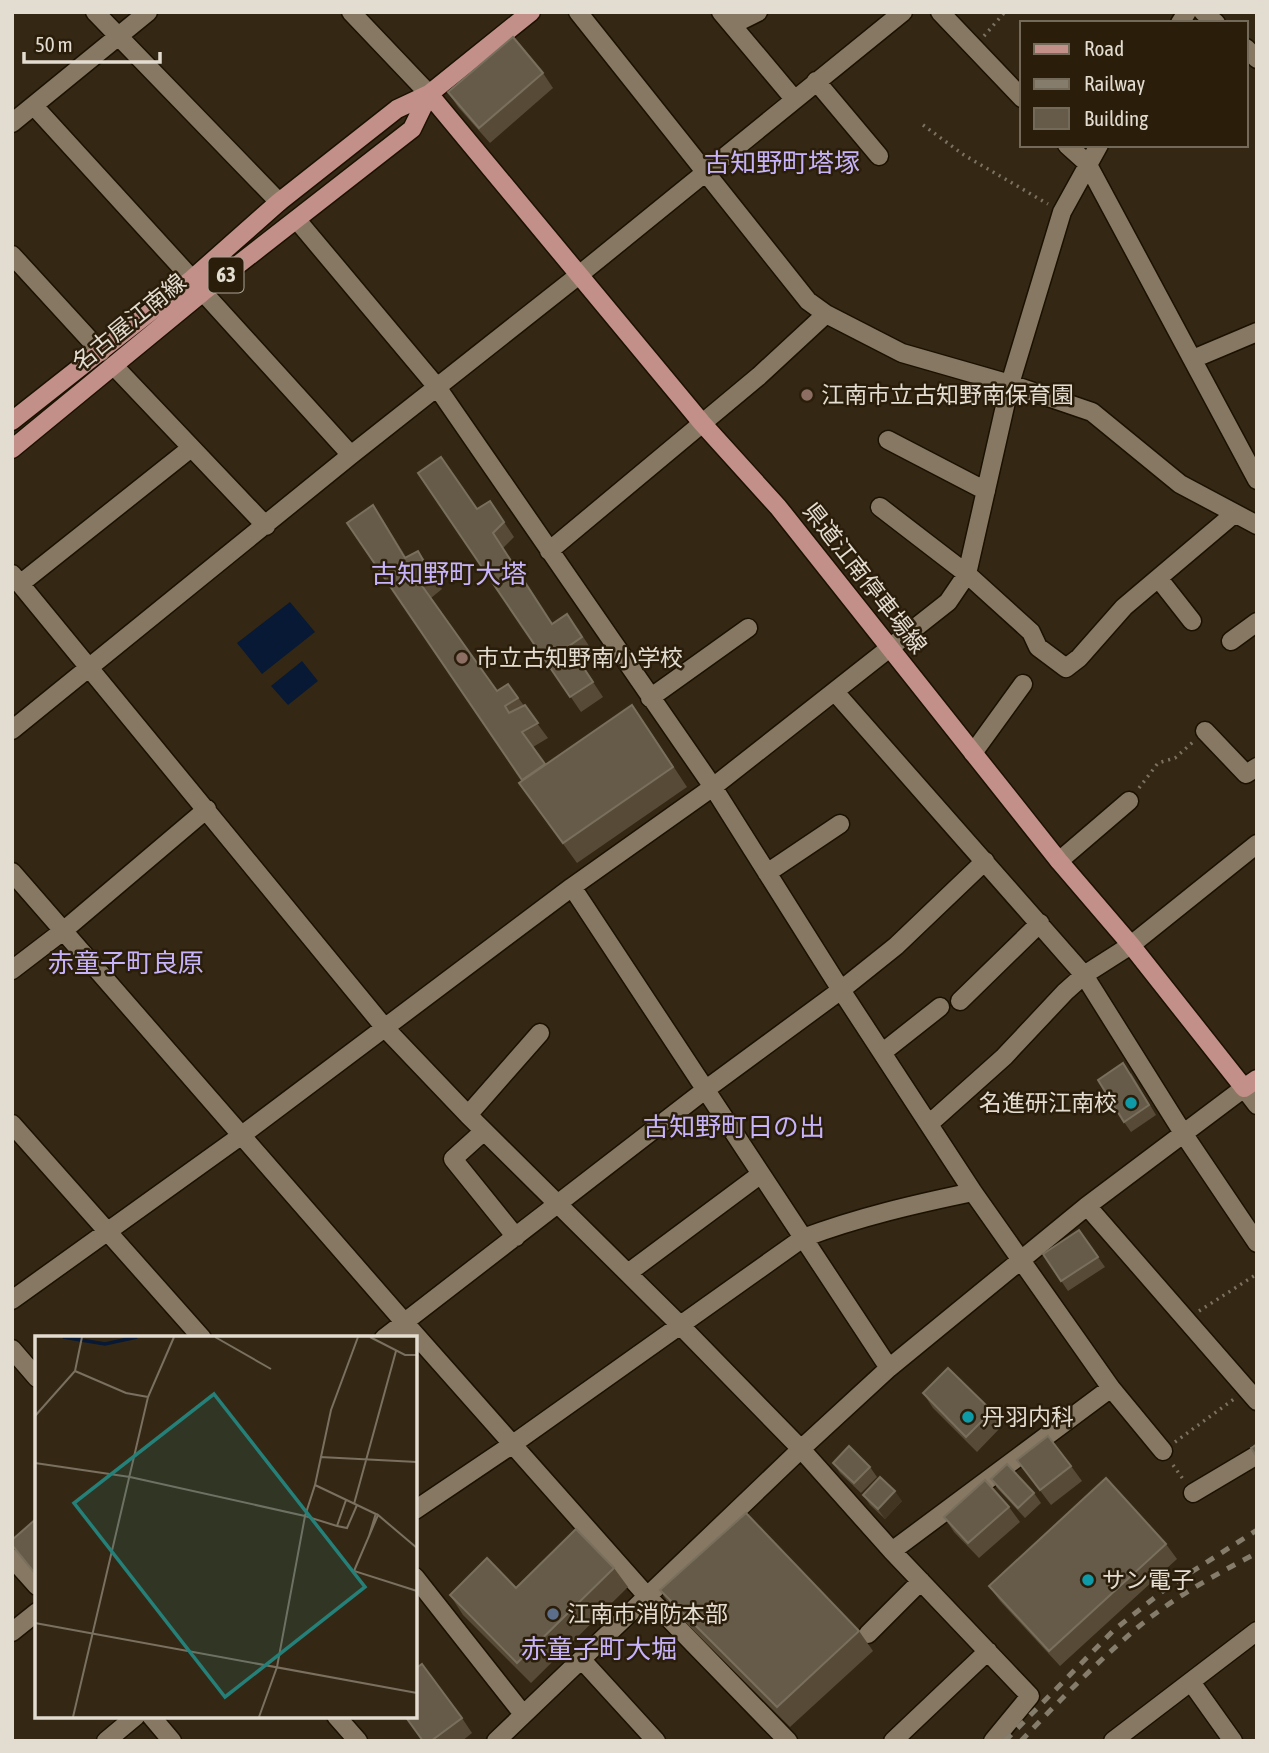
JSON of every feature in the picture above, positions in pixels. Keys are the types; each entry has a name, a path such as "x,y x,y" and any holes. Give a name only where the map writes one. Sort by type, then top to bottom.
{"main road":[{"name":"名古屋江南線","path":"12,449 114,366 198,286 279,202 397,108 429,94 531,12"},
{"name":"名古屋江南線","path":"12,421 101,352 297,220 412,129 429,94"},
{"name":"県道江南停車場線","path":"429,94 702,422 778,507 1059,860 1250,1083"}],"street":[{"path":"95,12 279,202"},
{"path":"13,120 34,106 148,12"},
{"path":"351,12 429,94"},
{"path":"578,12 808,301 826,314 902,353 1010,384 1092,412 1180,484 1257,525"},
{"path":"758,12 726,19 794,99"},
{"path":"12,730 903,12"},
{"path":"940,12 1020,97"},
{"path":"816,81 879,156"},
{"path":"34,106 351,455"},
{"path":"1069,147 1087,163 1257,480"},
{"path":"12,1300 109,1233 572,887 713,787 948,602 967,574 1010,384 1062,212 1097,147"},
{"path":"297,220 437,387 713,787 841,990 1020,1261 1111,1388 1163,1451"},
{"path":"12,255 101,352"},
{"path":"549,551 760,376 826,314"},
{"path":"1193,359 1257,332"},
{"path":"114,366 266,526"},
{"path":"888,440 986,491"},
{"path":"191,448 16,579 385,1028 800,1449 892,1551 1030,1696 993,1741"},
{"path":"880,507 967,574 1031,632 1038,647 1066,668 1079,658 1125,607 1234,514"},
{"path":"1158,579 1192,621"},
{"path":"1231,641 1257,622"},
{"path":"650,698 748,628"},
{"path":"973,753 1023,684"},
{"path":"835,692 1084,975 1183,1133 1257,1243"},
{"path":"1205,732 1246,774 1257,766"},
{"path":"1059,860 1129,801"},
{"path":"12,971 64,931 207,809"},
{"path":"767,873 840,824"},
{"path":"929,1124 1004,1057 1084,975 1131,945 1257,844"},
{"path":"386,1336 705,1090 841,990 896,946 985,861"},
{"path":"12,872 646,1596 788,1741"},
{"path":"572,887 890,1368"},
{"path":"960,1001 1040,923"},
{"path":"883,1052 940,1007"},
{"path":"468,1115 540,1033"},
{"path":"496,1741 800,1449 890,1368 1087,1206 1250,1083 1257,1105"},
{"path":"12,1124 200,1336"},
{"path":"484,1131 453,1159 516,1237"},
{"path":"628,1273 761,1174"},
{"path":"416,1509 513,1444 803,1238 906,1205 973,1192"},
{"path":"1087,1206 1252,1396"},
{"path":"12,1349 35,1376"},
{"path":"892,1551 1111,1388"},
{"path":"1193,1493 1257,1455"},
{"path":"12,1558 35,1584"},
{"path":"416,1578 523,1714"},
{"path":"868,1634 921,1581"},
{"path":"12,1632 35,1614"},
{"path":"1113,1741 1257,1631"},
{"path":"893,1741 988,1651"},
{"path":"582,1660 656,1741"},
{"path":"1191,1682 1233,1741"},
{"path":"106,1741 134,1718"},
{"path":"153,1718 172,1741"},
{"path":"337,1718 358,1741"}],"path":[{"path":"974,48 1005,12"},
{"path":"923,125 964,155 1062,212"},
{"path":"1129,801 1158,763 1175,758 1205,732"},
{"path":"1186,1320 1257,1274"},
{"path":"1193,1493 1163,1451 1252,1396"}],"water":[{"path":"290,602 315,632 262,674 237,643"},
{"path":"302,661 318,681 288,705 271,686"}],"building":[{"path":"513,37 543,73 479,128 448,92"},
{"path":"441,457 477,509 490,501 504,522 493,533 552,624 567,614 582,637 569,646 593,682 570,697 418,473"},
{"path":"373,505 405,558 418,551 431,574 420,583 497,691 508,684 518,698 505,706 509,713 525,705 538,723 522,732 545,764 522,780 347,523"},
{"path":"632,705 673,767 563,843 519,783"},
{"name":"名進研江南校","path":"1123,1063 1149,1105 1124,1122 1098,1080"},
{"path":"1079,1230 1098,1257 1061,1281 1043,1254"},
{"name":"丹羽内科","path":"948,1368 992,1411 966,1437 923,1393"},
{"path":"1048,1436 1071,1466 1040,1490 1017,1460"},
{"path":"1257,1444 1257,1457 1251,1448"},
{"path":"849,1446 870,1467 854,1483 833,1463"},
{"path":"1007,1464 1034,1493 1018,1508 991,1479"},
{"path":"880,1477 895,1491 878,1509 863,1495"},
{"name":"サン電子","path":"1106,1478 1166,1544 1049,1651 989,1586"},
{"path":"985,1480 1009,1507 968,1543 944,1517"},
{"path":"746,1513 859,1631 777,1707 660,1590"},
{"path":"35,1520 35,1574 12,1545 12,1540"},
{"path":"576,1529 614,1568 517,1663 450,1595 487,1558 516,1588"},
{"path":"422,1664 462,1718 431,1741 423,1741 406,1718 416,1718 416,1668"}],"railway":[{"path":"1005,1741 1114,1630 1168,1587 1257,1530"},
{"path":"1021,1741 1137,1628 1195,1587 1257,1553"}],"place":[{"name":"江南市立古知野南保育園","path":"807,395"},
{"name":"市立古知野南小学校","path":"462,658"},
{"name":"名進研江南校","path":"1131,1103"},
{"name":"丹羽内科","path":"968,1417"},
{"name":"サン電子","path":"1088,1580"},
{"name":"江南市消防本部","path":"553,1614"}],"district":[{"name":"古知野町塔塚","path":"782,163"},
{"name":"古知野町大塔","path":"449,574"},
{"name":"赤童子町良原","path":"126,963"},
{"name":"古知野町日の出","path":"734,1127"},
{"name":"赤童子町大堀","path":"599,1649"}]}
